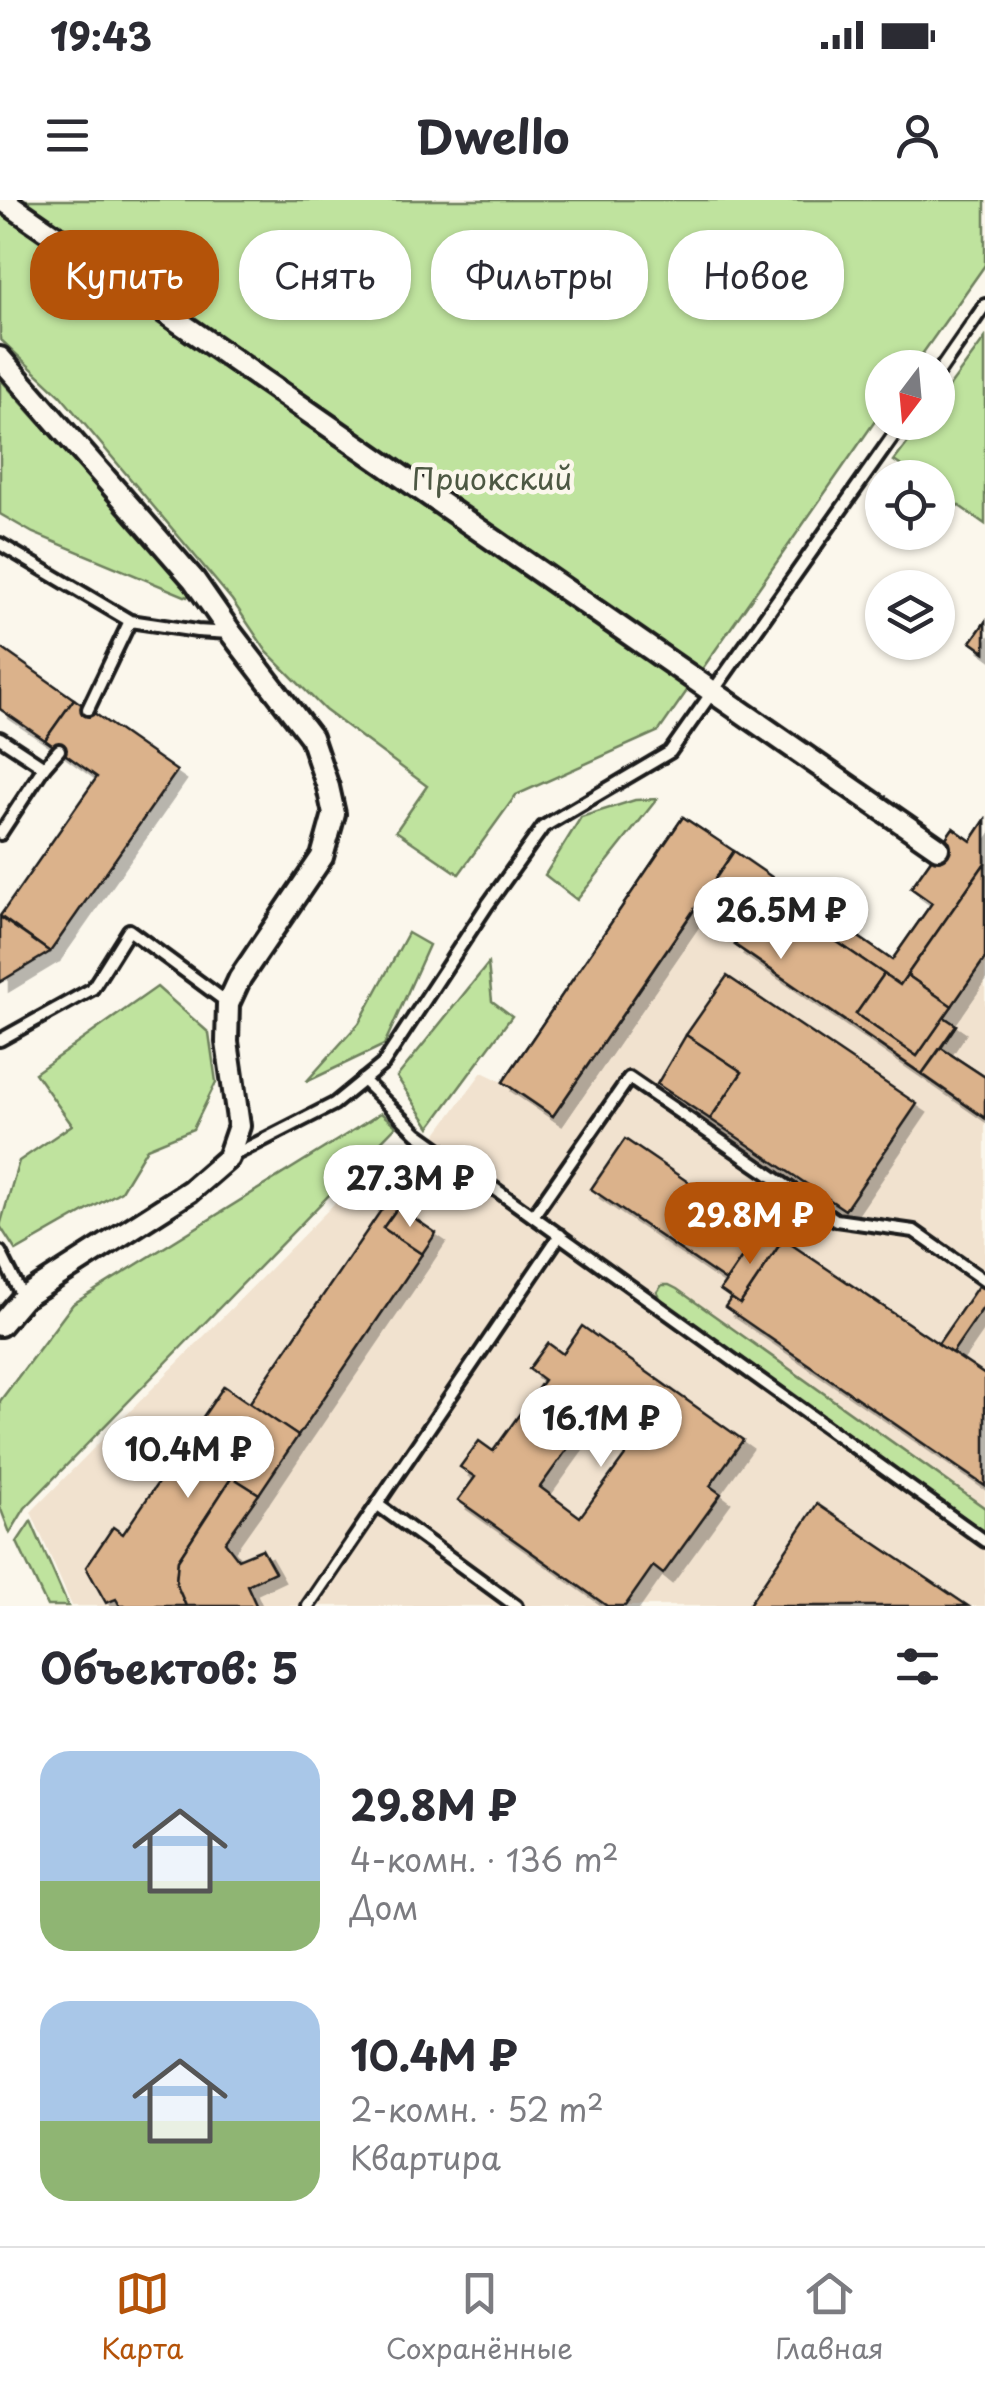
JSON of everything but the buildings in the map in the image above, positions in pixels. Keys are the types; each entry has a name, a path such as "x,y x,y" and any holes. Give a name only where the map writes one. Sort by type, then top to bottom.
{"street":[{"path":"3,200 938,848"},
{"path":"0,358 194,580 311,736 334,814 322,857 240,978 228,1004 227,1042 238,1126 228,1158 190,1191 23,1298 0,1325"}],"lane":[{"path":"953,350 985,305"},
{"path":"228,1158 334,1104 383,1064 543,826 670,752 890,440"},
{"path":"0,544 130,621 231,633"},
{"path":"88,709 130,621"},
{"path":"0,738 44,767"},
{"path":"0,834 44,767 60,750"},
{"path":"0,1040 92,990 129,930 228,1004"},
{"path":"533,1216 629,1078 836,1220 914,1232 985,1281"},
{"path":"362,1080 417,1132 985,1541"},
{"path":"308,1606 560,1235"},
{"path":"0,1252 23,1298"},
{"path":"378,1505 516,1606"}],"shaded area":[{"path":"683,817 892,960 932,903 911,888 953,828 971,840 985,820 985,1606 72,1606 31,1512 388,1149 416,1162 482,1072 503,1082"}],"green space":[{"name":"Приокский","path":"0,200 985,200 985,265 925,350 865,350 865,435 659,731 516,795 459,874 396,831 427,786 325,710 267,652 232,600 60,395 0,339"},
{"path":"985,338 985,524 955,503 955,460 895,460 910,440 955,440 955,379"},
{"path":"0,379 191,592 187,597 33,533 0,514"},
{"path":"657,799 577,900 545,875 581,817 635,800"},
{"path":"408,933 429,945 384,1045 306,1082 359,1023"},
{"path":"488,964 492,1001 512,1016 430,1127 397,1077"},
{"path":"157,987 209,1033 216,1082 193,1129 147,1148 121,1191 16,1251 0,1226 19,1161 72,1125 35,1073"},
{"path":"381,1113 396,1126 25,1508 10,1533 0,1507 0,1401 73,1304"},
{"path":"662,1285 677,1289 985,1508 985,1532 663,1303 657,1292"},
{"path":"31,1521 68,1606 47,1606 17,1542"}]}
